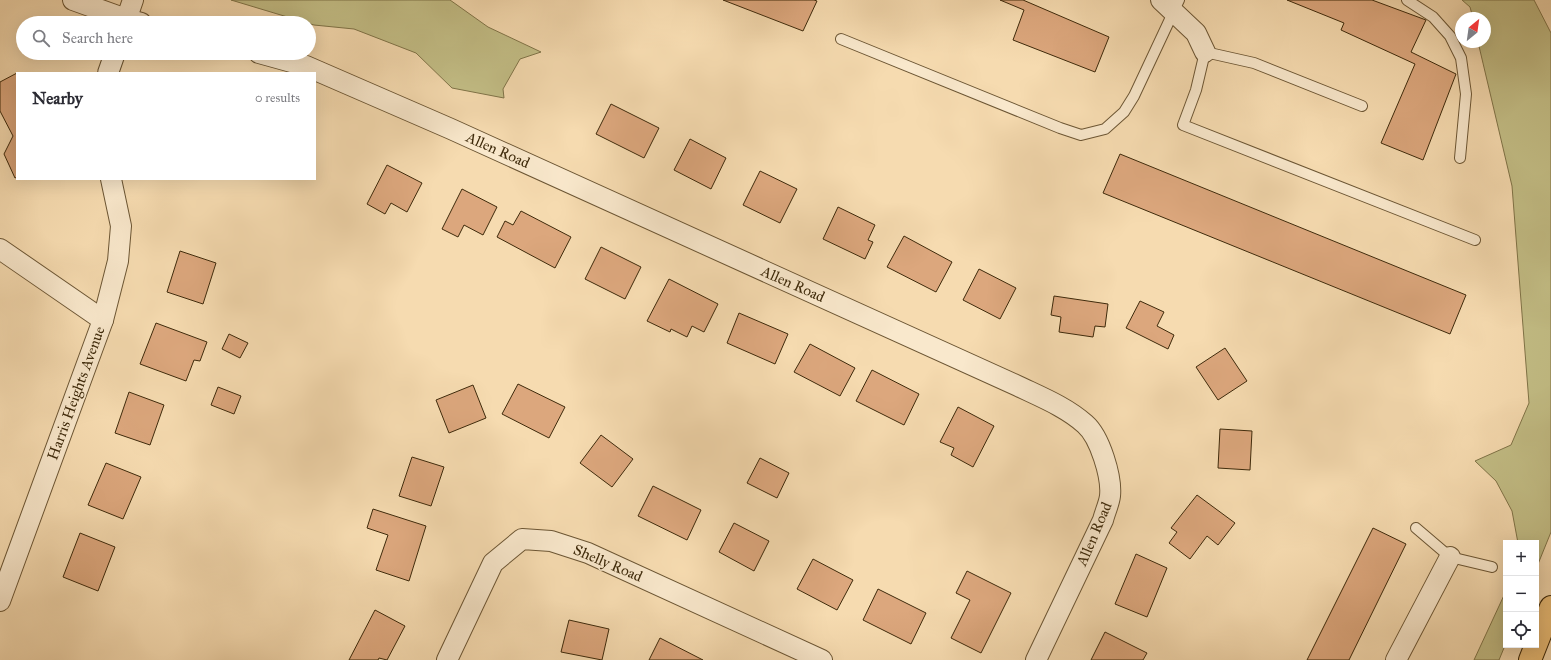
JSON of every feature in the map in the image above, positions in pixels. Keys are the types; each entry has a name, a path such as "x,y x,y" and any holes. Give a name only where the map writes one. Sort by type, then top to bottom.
{"highway":[{"path":"1530,660 1551,606"}],"street":[{"path":"73,0 114,16"},
{"path":"131,16 133,0"},
{"path":"1171,4 1196,33 1205,52"},
{"path":"108,72 113,60"},
{"name":"Allen Road","path":"284,60 306,66 465,135 1018,386 1061,407 1086,425 1101,449 1109,473 1110,496 1103,520 1036,660"},
{"name":"Harris Heights Avenue","path":"0,601 102,320 118,261 121,226 111,180"},
{"path":"0,249 102,320"},
{"name":"Shelly Road","path":"447,660 493,562 522,539 552,541 588,553 822,660"},
{"path":"1396,660 1450,557"}],"lane":[{"path":"1406,0 1433,17 1438,22 1450,36 1461,58 1466,94 1460,158"},
{"path":"841,39 1060,128 1081,135 1105,129 1124,112 1134,96 1171,4"},
{"path":"1362,106 1254,63 1205,52 1196,90 1183,125 1475,240"},
{"path":"1416,528 1450,557 1492,567"}],"shaded area":[{"path":"231,0 450,0 488,27 541,52 520,59 503,89 504,98 452,88 416,53 354,29 316,25 316,16 284,16"},
{"path":"1462,0 1534,0 1551,33 1551,532 1539,562 1539,540 1517,540 1512,511 1496,481 1475,461 1511,445 1529,403 1512,186 1479,48 1491,48 1491,12 1471,12 1470,7"},
{"path":"1503,597 1504,648 1499,660 1474,660"}],"building":[{"path":"723,0 814,0 817,1 803,31"},
{"path":"1000,0 1023,0 1109,37 1095,72 1013,40 1024,10"},
{"path":"1287,0 1372,0 1426,20 1411,52 1456,74 1423,160 1381,143 1415,64 1341,30 1344,23"},
{"path":"16,74 15,178 4,154 13,136 0,111 0,82"},
{"path":"611,104 659,128 644,158 596,134"},
{"path":"690,139 726,158 711,189 674,170"},
{"path":"1120,154 1466,295 1450,334 1103,193"},
{"path":"387,165 422,183 407,212 391,203 385,214 367,204"},
{"path":"760,171 797,189 780,223 743,205"},
{"path":"462,189 497,207 483,235 464,225 458,237 442,229"},
{"path":"838,207 875,225 868,240 873,242 865,259 823,239"},
{"path":"521,211 571,237 555,268 497,237 505,221 513,225"},
{"path":"904,236 952,262 936,292 887,267"},
{"path":"601,247 641,267 625,299 585,279"},
{"path":"180,251 216,263 203,304 167,292"},
{"path":"979,269 1016,288 1000,319 963,300"},
{"path":"669,279 718,304 704,332 692,326 687,337 671,329 670,332 647,321"},
{"path":"1054,296 1108,304 1105,327 1095,326 1093,337 1059,332 1061,317 1051,315"},
{"path":"1140,301 1164,312 1157,326 1174,335 1168,349 1126,328"},
{"path":"739,313 788,334 775,364 727,343"},
{"path":"156,323 207,342 200,361 194,360 186,381 140,364"},
{"path":"229,334 248,343 240,358 222,349"},
{"path":"810,344 855,368 840,396 794,372"},
{"path":"1225,348 1247,381 1218,400 1196,367"},
{"path":"872,370 919,394 904,425 856,401"},
{"path":"518,384 565,407 549,438 502,414"},
{"path":"473,385 486,418 449,433 436,400"},
{"path":"218,387 241,396 234,414 211,405"},
{"path":"129,392 164,405 150,445 115,433"},
{"path":"958,407 994,426 973,467 951,455 954,448 940,442"},
{"path":"1220,429 1252,431 1250,470 1218,468"},
{"path":"601,435 633,459 612,487 580,463"},
{"path":"412,457 444,467 431,506 399,496"},
{"path":"760,458 789,473 777,498 747,483"},
{"path":"106,463 141,477 123,519 88,505"},
{"path":"653,486 701,510 687,540 638,516"},
{"path":"1197,495 1235,523 1218,545 1207,536 1190,559 1169,543 1177,532 1171,528"},
{"path":"373,509 426,526 409,581 376,570 388,535 367,528"},
{"path":"734,523 769,541 754,571 719,552"},
{"path":"1373,528 1406,544 1349,660 1307,660"},
{"path":"80,533 115,547 98,591 63,577"},
{"path":"1136,554 1167,568 1147,617 1115,604"},
{"path":"813,559 853,580 837,610 797,589"},
{"path":"967,571 1011,593 981,653 951,638 970,600 956,593"},
{"path":"878,589 926,613 911,644 863,620"},
{"path":"375,610 405,626 387,660 379,658 378,660 349,660"},
{"path":"569,620 609,629 602,660 561,652"},
{"path":"1105,632 1147,653 1143,660 1091,660"},
{"path":"660,638 703,660 649,660"}]}
